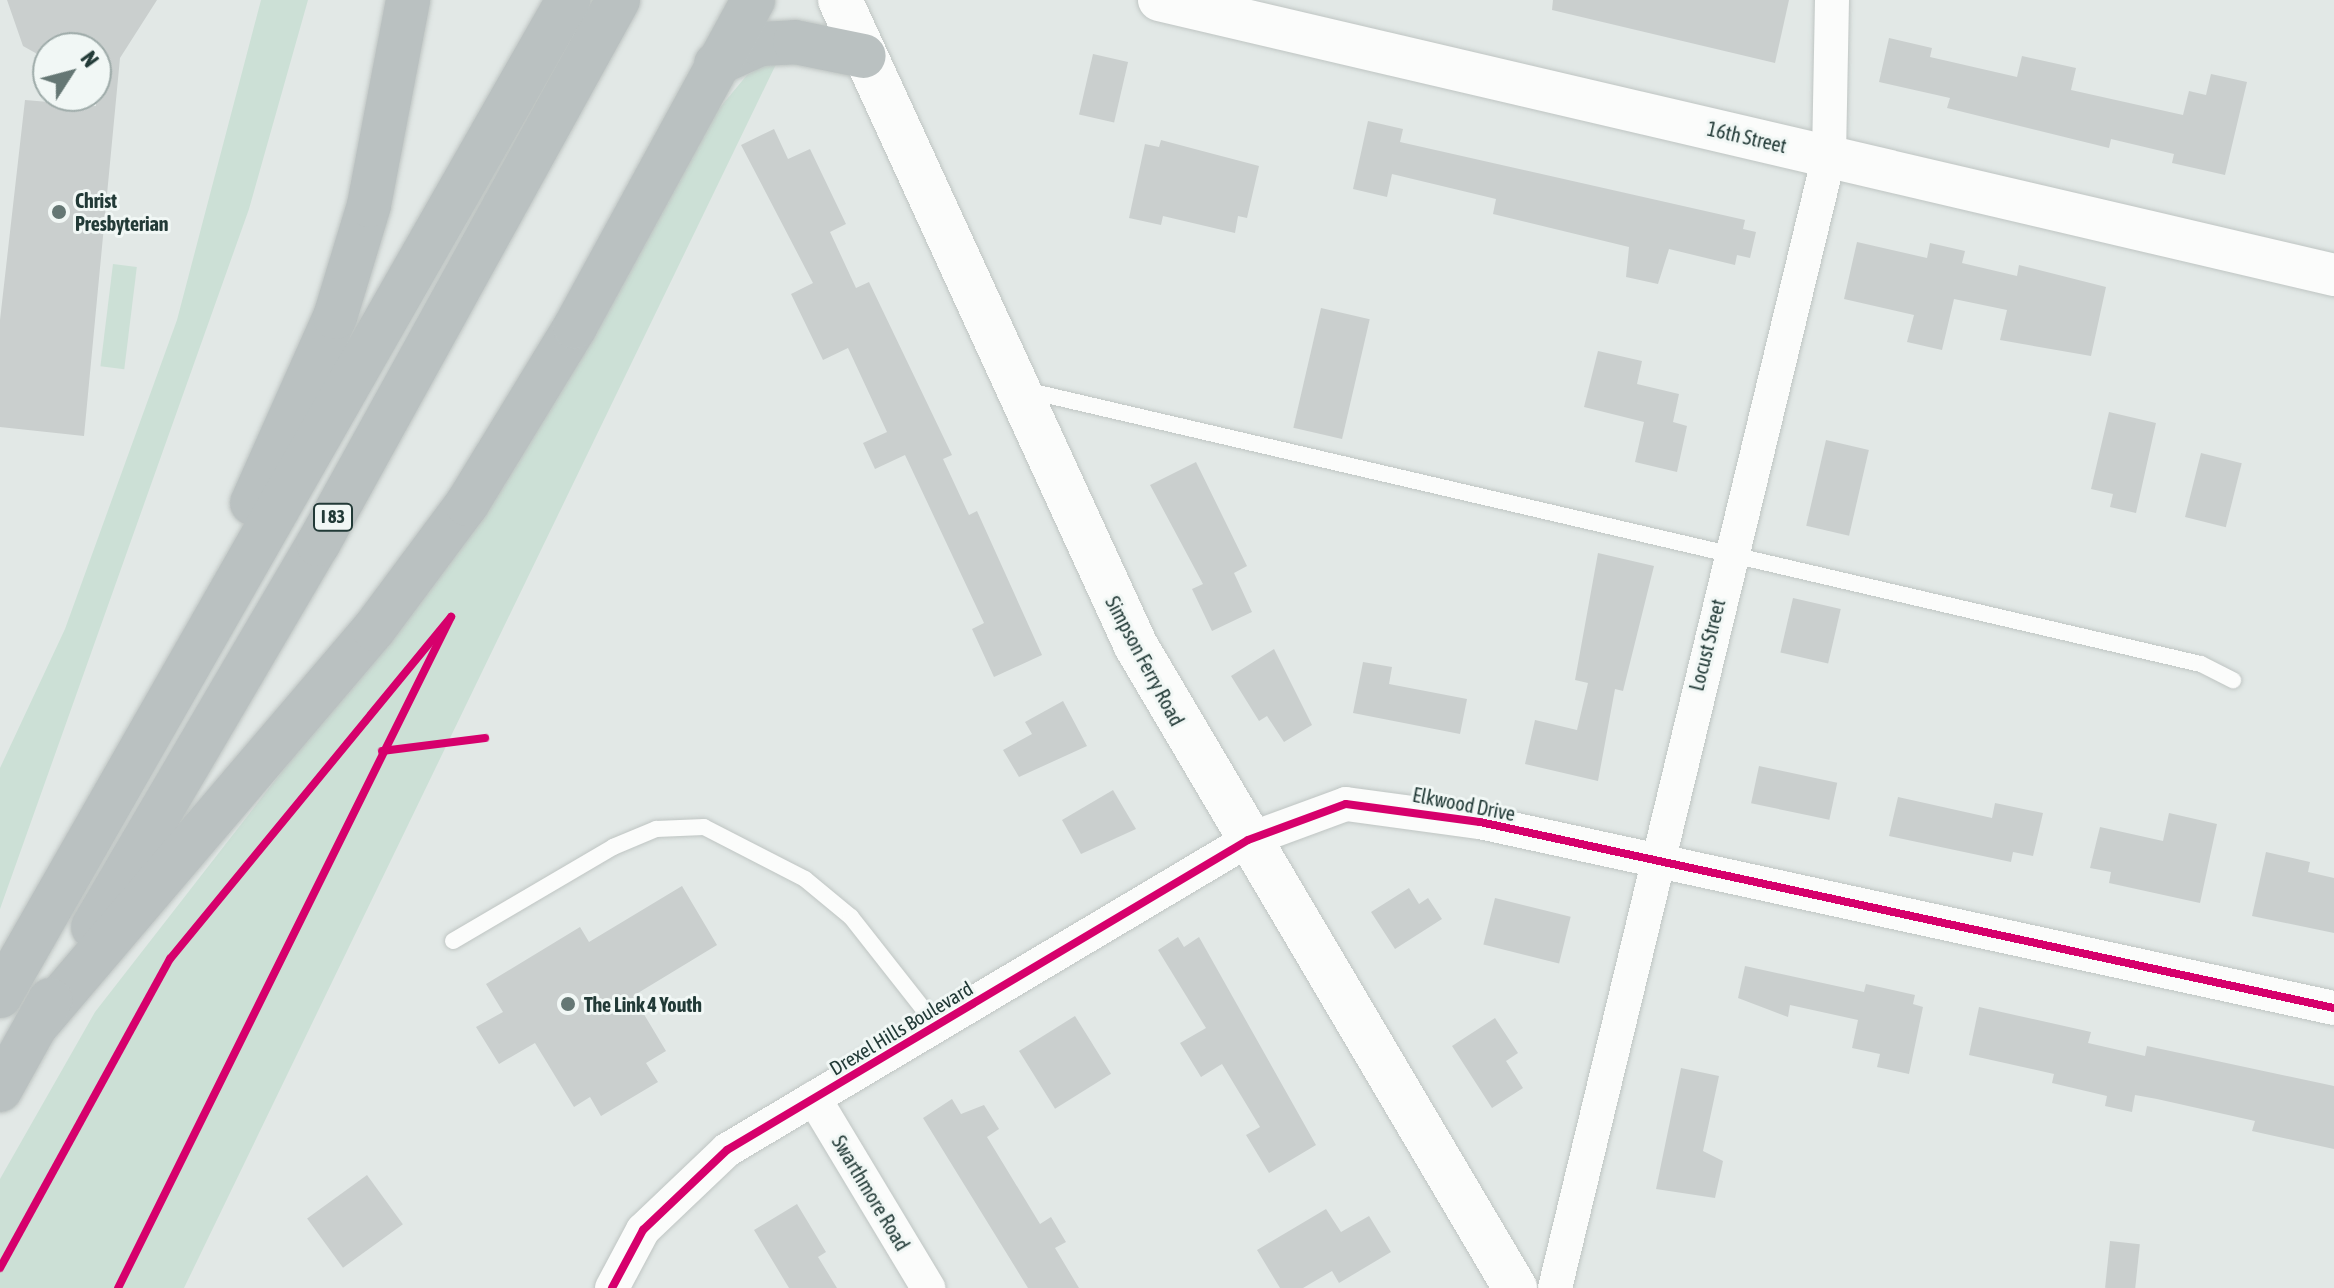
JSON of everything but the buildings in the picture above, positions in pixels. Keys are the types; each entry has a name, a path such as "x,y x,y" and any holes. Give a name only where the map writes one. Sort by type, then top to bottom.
{"highway":[{"path":"86,856 335,317 369,205 408,0"},
{"name":"I 83","path":"0,996 86,856 568,0"},
{"name":"I 83","path":"0,1090 318,544 618,0"},
{"path":"35,1027 374,629 467,504 575,327 753,0"},
{"path":"716,64 760,44 795,42 864,56"}],"main road":[{"name":"Simpson Ferry Road","path":"840,0 1129,634 1515,1288"}],"street":[{"name":"16th Street","path":"1159,0 2334,275"},
{"name":"Locust Street","path":"1555,1288 1653,863 1829,156 1832,0"},
{"name":"Elkwood Drive","path":"1248,840 1346,804 1382,804 2334,1008"},
{"name":"Drexel Hills Boulevard","path":"612,1288 643,1230 682,1187 814,1098 1248,840"},
{"name":"Swarthmore Road","path":"814,1098 928,1288"}],"lane":[{"path":"1015,388 2201,664 2233,680"},
{"path":"453,941 613,847 656,829 704,827 805,879 851,917 936,1025"}],"green space":[{"path":"261,0 308,0 249,209 0,909 0,768 65,629 177,320"},
{"path":"780,56 184,1288 0,1288 0,1179 95,1012 504,486 708,122 747,75"},
{"path":"113,264 137,267 124,369 100,366"}],"cycle path":[{"path":"0,1268 170,959 451,617 118,1288"},
{"path":"382,751 485,738"},
{"path":"612,1288 643,1230 727,1150 1248,840 1346,804 1480,822 2334,1008"}],"place":[{"name":"Christ Presbyterian","path":"59,212"},
{"name":"The Link 4 Youth","path":"568,1004"}]}
